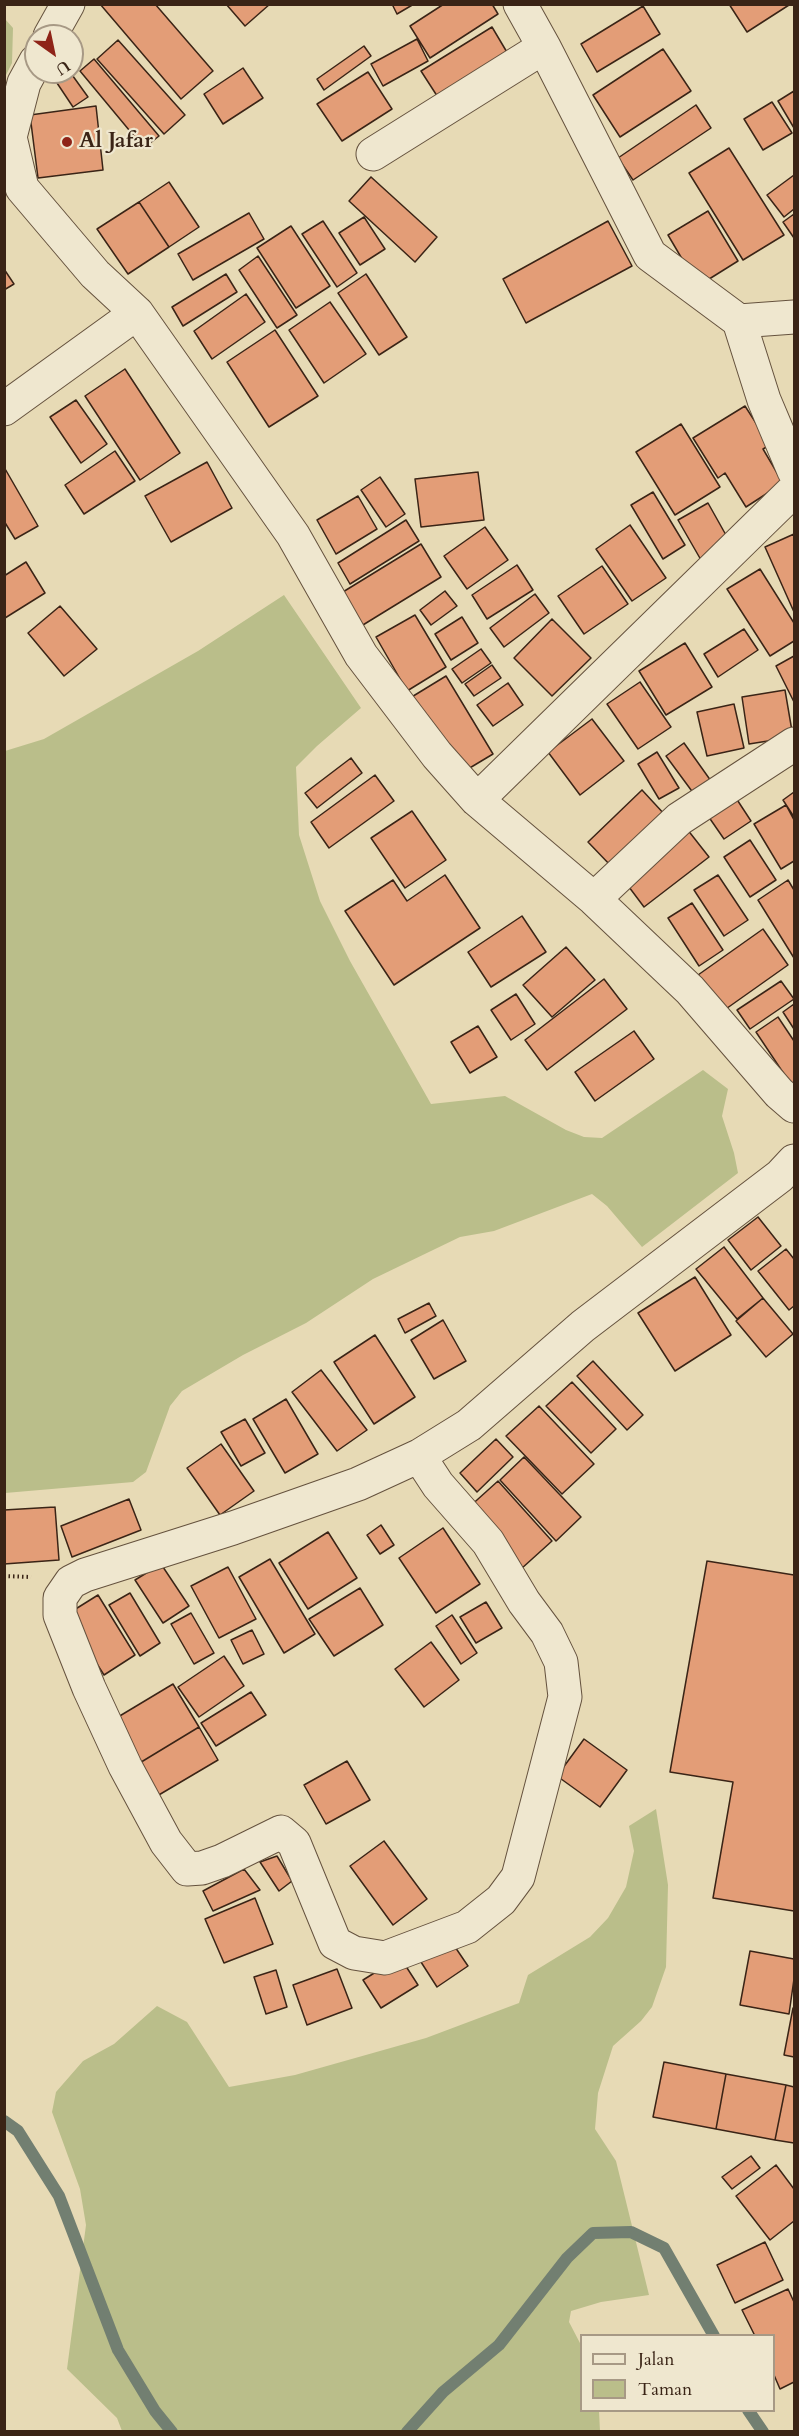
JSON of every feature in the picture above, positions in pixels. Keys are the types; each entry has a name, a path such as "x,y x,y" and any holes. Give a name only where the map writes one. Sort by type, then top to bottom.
{"street":[{"path":"57,24 68,4"},
{"path":"520,4 650,255 739,321 764,400 795,471"},
{"path":"373,154 544,47"},
{"path":"24,82 10,137 11,169 22,188 95,274 137,313 293,535 361,655 437,755 477,800 594,899 690,990 779,1093 795,1106"},
{"path":"4,409 137,313"},
{"path":"739,321 795,317"},
{"path":"477,800 795,490"},
{"path":"594,899 679,819 795,744"},
{"path":"419,1456 438,1485 488,1542 524,1602 547,1633 561,1662 565,1696 518,1877 501,1900 467,1928 385,1958 354,1953 334,1943 294,1843 281,1832 222,1861 202,1868 187,1869 166,1842 125,1766 89,1688 60,1615 60,1598 70,1582 85,1575 233,1528 358,1484 419,1456 469,1425 583,1326 780,1176 795,1161"}],"green space":[{"path":"5,19 13,28 12,63 5,77"},
{"path":"284,595 361,708 296,767 299,835 320,901 350,961 431,1104 505,1096 566,1130 584,1137 602,1138 703,1070 728,1089 722,1116 738,1173 642,1247 607,1206 592,1194 494,1231 460,1237 373,1279 306,1323 243,1355 182,1391 170,1406 146,1472 133,1482 5,1493 5,751 44,739 198,651"},
{"path":"656,1809 668,1885 666,1967 652,2007 641,2021 613,2046 598,2093 595,2129 616,2161 649,2295 601,2302 571,2311 569,2322 580,2343 580,2412 599,2412 600,2431 122,2431 117,2418 67,2369 86,2225 80,2189 52,2112 56,2092 83,2061 114,2044 157,2006 187,2022 229,2087 295,2075 426,2038 519,2003 528,1975 590,1937 608,1918 626,1887 634,1851 629,1826"}],"building":[{"path":"100,4 155,4 213,71 181,99"},
{"path":"226,4 270,4 245,26"},
{"path":"392,4 414,4 397,14"},
{"path":"444,4 492,4 498,14 430,58 410,26"},
{"path":"729,4 789,4 789,5 747,32"},
{"path":"643,6 660,34 597,72 581,44"},
{"path":"492,27 511,59 441,102 421,71"},
{"path":"417,39 428,61 383,86 371,64"},
{"path":"118,40 185,115 164,134 97,59"},
{"path":"364,46 371,56 324,90 317,79"},
{"path":"663,49 691,91 620,137 593,95"},
{"path":"94,59 159,136 144,148 84,76 84,68"},
{"path":"243,68 263,98 223,124 204,94"},
{"path":"368,72 392,109 342,141 317,104"},
{"path":"58,84 79,84 88,97 73,107"},
{"path":"794,91 794,128 778,101"},
{"path":"772,102 792,133 763,150 744,119"},
{"path":"696,105 711,128 633,180 618,158"},
{"name":"Al Jafar","path":"96,106 103,170 38,178 30,115"},
{"path":"729,148 784,235 743,260 689,173"},
{"path":"794,175 794,209 784,217 767,195"},
{"path":"371,177 437,237 415,262 349,201"},
{"path":"169,182 199,227 169,247 139,202"},
{"path":"139,202 169,247 128,274 97,229"},
{"path":"708,211 738,261 698,286 668,235"},
{"path":"249,213 264,239 193,280 178,254"},
{"path":"794,214 794,238 783,222"},
{"path":"364,217 385,249 360,265 339,233"},
{"path":"323,221 357,273 337,287 302,234"},
{"path":"608,221 632,266 526,323 503,279"},
{"path":"291,226 330,286 296,308 257,248"},
{"path":"258,256 297,315 277,328 239,270"},
{"path":"4,269 14,284 4,290"},
{"path":"226,274 237,292 183,326 172,307"},
{"path":"366,274 407,337 379,355 338,293"},
{"path":"246,294 265,322 212,359 194,331"},
{"path":"330,302 366,354 324,383 289,330"},
{"path":"275,330 318,396 269,427 227,362"},
{"path":"125,369 180,453 140,480 85,396"},
{"path":"76,400 107,444 81,463 50,417"},
{"path":"745,406 770,445 763,449 783,483 746,507 725,473 718,478 693,438"},
{"path":"681,424 720,487 675,515 636,452"},
{"path":"115,451 135,481 84,514 65,485"},
{"path":"207,462 232,508 171,542 145,496"},
{"path":"4,467 38,526 15,539 4,521"},
{"path":"478,472 484,520 421,527 415,479"},
{"path":"380,477 405,514 386,527 361,490"},
{"path":"653,492 685,545 663,559 631,505"},
{"path":"358,496 377,529 336,554 317,520"},
{"path":"708,503 731,544 701,560 678,520"},
{"path":"406,520 419,541 350,584 338,563"},
{"path":"630,525 666,578 632,601 596,549"},
{"path":"485,527 508,560 467,589 444,556"},
{"path":"794,534 794,612 765,547"},
{"path":"421,544 441,577 358,628 338,595"},
{"path":"26,562 45,593 5,618 4,576"},
{"path":"517,565 533,590 487,619 472,595"},
{"path":"602,566 628,604 584,634 558,596"},
{"path":"760,569 794,623 794,641 770,656 727,589"},
{"path":"445,591 457,606 431,625 420,610"},
{"path":"535,594 549,613 504,647 490,628"},
{"path":"60,606 97,649 64,676 28,633"},
{"path":"415,615 446,667 407,691 376,637"},
{"path":"462,617 478,643 451,660 435,634"},
{"path":"552,619 591,658 552,696 514,658"},
{"path":"744,629 758,650 718,677 704,654"},
{"path":"685,643 712,687 666,715 639,671"},
{"path":"481,649 491,663 462,683 452,669"},
{"path":"794,656 794,702 776,666"},
{"path":"492,665 501,678 474,696 465,684"},
{"path":"446,676 493,754 458,775 410,698"},
{"path":"640,682 671,727 638,749 607,704"},
{"path":"508,683 523,705 493,726 477,705"},
{"path":"785,690 793,737 749,744 742,697"},
{"path":"734,704 744,748 707,756 697,712"},
{"path":"592,719 624,761 580,795 548,752"},
{"path":"684,743 711,781 694,794 666,756"},
{"path":"657,752 679,788 659,799 638,764"},
{"path":"351,758 362,773 317,808 305,793"},
{"path":"375,775 394,801 329,848 311,822"},
{"path":"642,790 666,816 612,867 588,842"},
{"path":"794,792 794,817 783,800"},
{"path":"734,795 751,821 724,839 706,813"},
{"path":"786,805 794,820 794,861 781,869 754,824"},
{"path":"412,811 446,860 405,888 371,838"},
{"path":"687,829 709,857 644,907 623,879"},
{"path":"750,840 776,880 750,897 724,857"},
{"path":"445,875 480,928 394,985 345,911 393,880 407,901"},
{"path":"718,875 748,920 724,936 694,890"},
{"path":"788,880 794,890 794,958 758,900"},
{"path":"692,903 723,950 699,966 668,918"},
{"path":"522,916 546,952 491,987 468,952"},
{"path":"763,929 788,965 723,1011 698,975"},
{"path":"566,947 595,980 552,1017 523,985"},
{"path":"604,979 627,1009 547,1070 525,1040"},
{"path":"781,981 794,999 750,1029 737,1010"},
{"path":"516,994 535,1024 511,1040 491,1010"},
{"path":"794,1004 794,1029 783,1012"},
{"path":"778,1017 794,1041 794,1089 756,1032"},
{"path":"478,1026 497,1057 470,1073 451,1042"},
{"path":"634,1031 654,1059 595,1101 575,1072"},
{"path":"758,1217 781,1246 751,1270 728,1240"},
{"path":"724,1247 763,1298 737,1319 696,1269"},
{"path":"786,1249 794,1259 794,1306 789,1310 758,1271"},
{"path":"695,1277 731,1335 675,1371 638,1313"},
{"path":"763,1298 793,1334 766,1357 736,1321"},
{"path":"429,1303 436,1316 405,1333 398,1319"},
{"path":"443,1320 466,1361 434,1379 411,1340"},
{"path":"375,1335 415,1397 374,1424 334,1362"},
{"path":"593,1361 643,1415 627,1430 577,1376"},
{"path":"321,1370 367,1430 337,1451 292,1392"},
{"path":"572,1382 616,1429 591,1453 546,1406"},
{"path":"286,1399 318,1454 285,1473 253,1419"},
{"path":"539,1406 594,1464 562,1494 506,1436"},
{"path":"245,1419 265,1453 241,1466 221,1432"},
{"path":"496,1439 513,1457 477,1492 460,1473"},
{"path":"221,1444 254,1491 220,1515 187,1468"},
{"path":"524,1457 581,1517 556,1541 500,1480"},
{"path":"498,1481 552,1541 521,1569 467,1509"},
{"path":"129,1499 141,1530 72,1557 61,1526"},
{"path":"55,1507 59,1560 4,1564 4,1510"},
{"path":"381,1525 394,1545 380,1554 367,1535"},
{"path":"443,1528 480,1584 436,1613 399,1558"},
{"path":"328,1532 357,1578 308,1609 279,1563"},
{"path":"270,1559 315,1634 284,1653 239,1577"},
{"path":"707,1561 794,1575 794,1911 713,1898 733,1782 670,1772"},
{"path":"161,1564 189,1606 163,1623 135,1580"},
{"path":"228,1567 256,1619 219,1638 191,1586"},
{"path":"360,1588 383,1625 334,1656 309,1619"},
{"path":"130,1593 160,1643 140,1656 109,1605"},
{"path":"98,1595 135,1655 104,1675 66,1615"},
{"path":"486,1602 502,1628 476,1643 460,1617"},
{"path":"191,1613 214,1653 194,1664 171,1624"},
{"path":"452,1615 477,1653 461,1664 436,1626"},
{"path":"252,1630 264,1654 243,1664 231,1640"},
{"path":"431,1642 459,1680 424,1707 395,1669"},
{"path":"224,1656 244,1686 199,1717 178,1687"},
{"path":"173,1684 199,1727 133,1767 108,1723"},
{"path":"251,1692 266,1715 216,1746 201,1723"},
{"path":"199,1727 218,1760 152,1799 133,1767"},
{"path":"584,1739 627,1770 600,1807 557,1776"},
{"path":"347,1761 370,1800 326,1824 304,1785"},
{"path":"384,1841 427,1899 393,1925 350,1866"},
{"path":"277,1856 292,1881 279,1891 260,1862"},
{"path":"244,1869 260,1890 213,1911 203,1891"},
{"path":"255,1898 273,1944 224,1963 205,1919"},
{"path":"451,1941 468,1966 437,1987 421,1962"},
{"path":"750,1951 794,1959 794,1979 789,2014 740,2005"},
{"path":"400,1957 418,1985 381,2008 363,1980"},
{"path":"337,1969 352,2008 307,2025 293,1985"},
{"path":"276,1970 287,2007 266,2014 254,1977"},
{"path":"794,2008 794,2057 784,2055"},
{"path":"664,2062 726,2074 716,2129 653,2117"},
{"path":"726,2074 786,2085 775,2140 716,2129"},
{"path":"786,2085 794,2087 794,2143 775,2140"},
{"path":"751,2156 760,2168 732,2189 722,2177"},
{"path":"776,2165 794,2189 794,2221 770,2240 736,2196"},
{"path":"765,2242 783,2280 735,2303 717,2265"},
{"path":"788,2289 794,2302 794,2382 780,2389 775,2377 775,2334 754,2334 742,2310"}],"waterway":[{"path":"4,2121 18,2131 59,2196 118,2350 155,2411 172,2432"},
{"path":"407,2432 443,2392 499,2345 567,2258 593,2233 631,2232 664,2248 713,2334"},
{"path":"749,2412 763,2432"}],"place":[{"name":"Al Jafar","path":"67,142"}]}
